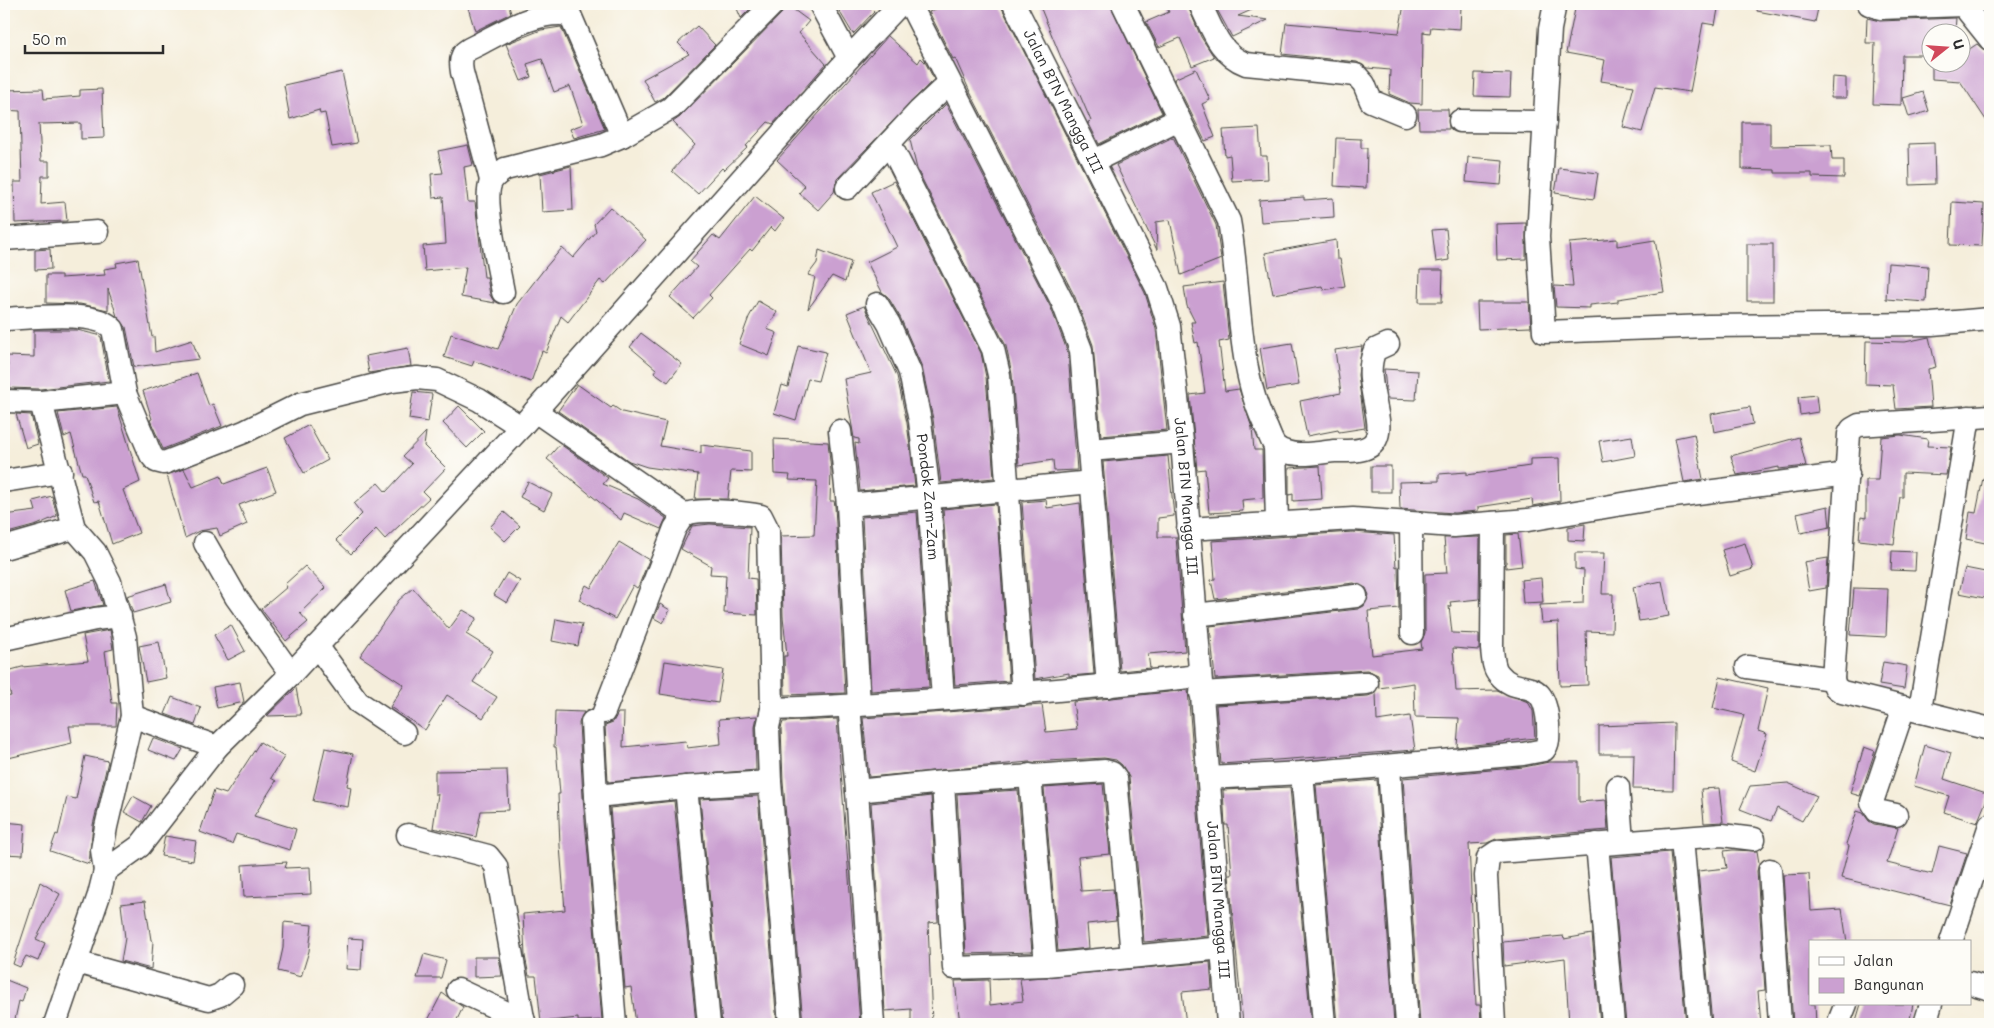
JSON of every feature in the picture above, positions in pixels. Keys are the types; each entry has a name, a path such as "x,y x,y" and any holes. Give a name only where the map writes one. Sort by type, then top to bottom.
{"street":[{"path":"491,180 505,170 572,154 622,136 676,104 773,4"},
{"path":"820,4 849,58"},
{"path":"105,871 140,846 216,747 291,674 528,419 849,58 900,4"},
{"path":"910,4 948,83 1074,328 1080,350 1090,450 1108,686"},
{"name":"Jalan BTN Mangga III","path":"1014,4 1157,288 1169,326 1182,442 1228,1024"},
{"path":"1123,4 1229,221 1235,254 1244,342 1255,400 1275,446 1276,523"},
{"path":"1200,4 1222,48 1234,60 1246,64 1356,75 1364,84 1371,100 1405,115"},
{"path":"1555,4 1550,29 1538,237 1544,332 1717,326 1932,324 1990,320"},
{"path":"1869,4 1880,8 1962,4 1990,39"},
{"path":"503,292 488,202 491,180 462,72 461,60 464,52 507,30 538,18 562,14 570,16 622,136"},
{"path":"847,188 890,144 918,111 948,83"},
{"path":"1094,162 1179,119"},
{"path":"1460,120 1545,122"},
{"path":"890,144 993,349 999,375 1023,694"},
{"path":"4,239 97,232"},
{"name":"Pondok Zam-Zam","path":"877,304 889,324 910,372 920,421 929,496 943,699"},
{"path":"4,320 84,316 107,322 113,329 125,393 151,455 156,461 164,462 244,432 300,404 392,381 416,378 436,380 479,400 528,419 685,514 698,511 753,514 765,520 768,530 772,709 768,727 770,782 790,1024"},
{"path":"1275,446 1288,452 1302,454 1359,450 1371,446 1376,439 1378,430 1370,379 1370,360 1375,350 1388,344"},
{"path":"4,401 30,400 42,402 125,393"},
{"path":"42,402 74,528 95,552 106,575 120,616 125,637 132,716 104,834 102,850 105,871 56,1024"},
{"path":"1896,815 1878,811 1873,807 1872,802 1912,708 1979,416 1859,425 1852,429 1849,434 1848,474 1833,679 1835,687 1842,692 1912,708 1990,729"},
{"path":"840,431 848,505 857,791 873,1024"},
{"path":"1090,450 1182,442"},
{"path":"4,481 61,472"},
{"path":"1188,529 1354,519 1454,526 1493,523 1528,520 1658,498 1848,474"},
{"path":"848,505 1092,482"},
{"path":"615,1024 596,796 598,717 676,528 685,514"},
{"path":"1209,778 1389,767 1523,754 1541,751 1546,747 1549,738 1546,705 1542,698 1536,691 1505,679 1498,674 1494,663 1492,648 1493,523"},
{"path":"1411,524 1412,633"},
{"path":"4,548 74,528"},
{"path":"205,543 236,596 291,674"},
{"path":"1195,614 1356,596"},
{"path":"4,639 96,619 120,616"},
{"path":"317,646 358,702 404,733"},
{"path":"1747,667 1833,679"},
{"path":"772,709 854,706 1108,686 1367,683"},
{"path":"132,716 216,747"},
{"path":"1389,767 1407,1024"},
{"path":"857,791 1030,775 1105,771 1115,775 1132,956"},
{"path":"1302,773 1324,1024"},
{"path":"1030,775 1046,965"},
{"path":"596,796 686,787 770,782"},
{"path":"943,782 954,968 1046,965 1223,948"},
{"path":"686,787 709,1024"},
{"path":"1618,787 1622,842"},
{"path":"1952,940 1990,825"},
{"path":"408,835 488,856 496,866 524,1023"},
{"path":"1494,1024 1486,876 1488,858 1497,852 1622,842 1722,835 1754,839"},
{"path":"1682,839 1699,1024"},
{"path":"1597,844 1613,1024"},
{"path":"1770,870 1780,1024"},
{"path":"76,962 209,999 220,995 232,985"},
{"path":"1972,984 1990,989"},
{"path":"458,990 524,1023"},
{"path":"1838,1024 1845,1006"},
{"path":"1925,1024 1930,1006"}],"building":[{"path":"467,4 508,4 511,13 475,31"},
{"path":"735,4 755,4 741,18"},
{"path":"786,4 809,21 799,33 826,64 773,124 768,122 746,146 748,147 724,170 722,168 698,194 672,171 695,145 673,122 782,13"},
{"path":"835,4 866,4 874,12 853,34"},
{"path":"947,4 1000,4 1145,293 1156,329 1167,430 1101,436 1093,345 1075,297 970,92 955,58 953,59 929,12"},
{"path":"1039,4 1110,4 1162,113 1099,144 1088,122 1091,121 1079,93 1062,60"},
{"path":"1165,4 1187,4 1201,37 1214,57 1192,66 1180,38 1159,47 1146,22 1169,12"},
{"path":"1214,4 1265,4 1238,16 1268,20 1232,37"},
{"path":"1404,4 1461,6 1460,29 1431,27 1430,33 1423,32 1422,104 1410,103 1389,94 1390,70 1367,68 1357,62 1282,54 1286,23 1399,33"},
{"path":"1576,4 1619,6 1619,4 1719,4 1715,25 1703,23 1690,92 1655,87 1642,132 1623,127 1634,86 1601,81 1605,60 1566,53"},
{"path":"1758,4 1819,4 1815,22 1757,11"},
{"path":"1867,18 1880,21 1956,18 1956,22 1922,22 1922,55 1902,55 1901,105 1873,104 1875,43 1866,43"},
{"path":"697,26 715,45 663,98 655,102 643,79 689,54 678,43"},
{"path":"561,27 605,129 574,138 570,129 583,124 570,86 554,92 542,59 527,64 531,77 521,81 506,44 541,30"},
{"path":"888,36 918,63 921,58 934,79 837,179 834,192 818,210 799,193 805,186 777,160"},
{"path":"1977,44 1985,51 1990,52 1990,126 1960,81 1932,79 1932,72 1972,72 1972,47"},
{"path":"1196,69 1210,100 1202,104 1215,137 1205,141 1174,79"},
{"path":"342,72 357,143 332,147 325,113 320,114 319,110 290,119 284,85"},
{"path":"1475,73 1511,74 1510,97 1474,96"},
{"path":"1832,77 1846,78 1846,98 1831,98"},
{"path":"43,89 44,99 80,96 80,90 102,89 104,138 81,139 81,123 39,124 41,161 49,161 49,176 42,176 41,204 65,202 67,221 15,223 14,182 22,182 20,111 4,110 4,90"},
{"path":"1923,92 1929,111 1909,117 1903,98"},
{"path":"946,104 1051,308 1068,353 1077,470 1054,471 1053,460 1019,465 1012,374 1006,346 917,169 910,140"},
{"path":"1418,109 1448,109 1449,129 1419,129"},
{"path":"1742,122 1770,122 1770,146 1831,145 1832,160 1844,160 1844,178 1812,177 1812,173 1775,173 1775,170 1742,169"},
{"path":"1259,128 1261,156 1267,156 1268,179 1232,181 1230,155 1225,156 1223,130"},
{"path":"1173,137 1216,225 1221,259 1181,275 1170,220 1156,222 1157,250 1116,165"},
{"path":"1336,138 1361,139 1361,148 1367,148 1366,188 1334,186"},
{"path":"1934,143 1935,184 1910,185 1909,144"},
{"path":"468,145 473,165 464,167 468,202 475,202 484,277 487,277 490,295 495,303 461,297 466,267 425,271 423,246 446,244 443,197 433,198 431,174 443,173 438,151"},
{"path":"1468,157 1503,160 1501,185 1466,182"},
{"path":"571,166 573,210 542,212 540,174"},
{"path":"1559,168 1598,173 1594,199 1555,193"},
{"path":"894,181 981,353 986,377 994,478 941,483 933,419 922,367 900,317 888,297 882,292 867,262 897,247 871,192"},
{"path":"755,196 784,219 775,231 771,227 752,251 750,249 709,295 712,298 693,318 670,297 697,267 690,261 713,235 720,240"},
{"path":"1304,197 1304,200 1333,198 1334,217 1261,222 1259,200"},
{"path":"1952,202 1984,204 1982,246 1950,245"},
{"path":"610,207 646,240 605,284 600,280 568,322 561,316 546,353 542,351 531,382 474,361 472,366 444,357 451,334 498,349 517,304 545,268 562,248 573,258 596,231 594,224"},
{"path":"1526,223 1526,259 1497,260 1496,224"},
{"path":"1446,229 1449,260 1436,262 1432,230"},
{"path":"1617,239 1617,246 1655,240 1664,292 1618,299 1618,302 1590,305 1590,308 1556,307 1554,286 1573,287 1569,243"},
{"path":"1336,240 1337,259 1340,259 1345,286 1323,290 1322,286 1273,294 1265,253"},
{"path":"1747,244 1773,244 1773,301 1747,301"},
{"path":"50,249 51,269 35,270 35,250"},
{"path":"819,250 851,262 845,282 832,276 808,309 815,277 808,275 817,263"},
{"path":"138,259 152,337 154,336 155,352 192,340 199,359 134,367 126,327 117,316 108,289 108,310 80,304 46,303 46,275 61,275 61,278 105,275 104,269 117,267 116,263"},
{"path":"1888,263 1928,266 1926,302 1886,299"},
{"path":"1420,270 1443,270 1442,302 1419,302"},
{"path":"1223,282 1229,340 1219,342 1225,391 1239,389 1252,428 1254,450 1262,450 1263,498 1242,500 1243,511 1209,513 1205,469 1197,470 1190,395 1205,393 1198,342 1195,343 1191,322 1195,322 1187,306 1184,287"},
{"path":"758,301 777,312 767,329 777,333 769,356 739,344 749,317"},
{"path":"1477,302 1529,302 1531,327 1478,329"},
{"path":"864,306 897,376 907,423 915,486 860,491 855,443 859,444 859,439 854,438 844,379 871,373 847,313"},
{"path":"34,330 77,330 101,337 109,381 40,389 10,388 7,356 34,357"},
{"path":"641,333 682,364 668,382 654,372 656,369 630,347"},
{"path":"1929,337 1936,367 1928,369 1931,407 1896,409 1893,385 1865,384 1866,341 1905,342"},
{"path":"1292,343 1299,385 1267,390 1260,348"},
{"path":"798,346 826,352 818,381 808,379 796,420 774,413 782,385 788,387"},
{"path":"1362,346 1358,375 1365,428 1339,432 1338,430 1307,436 1300,401 1341,393 1335,350"},
{"path":"408,348 411,366 369,373 366,356"},
{"path":"1384,369 1418,371 1416,400 1387,399"},
{"path":"197,373 209,406 213,404 222,426 163,449 150,420 152,419 143,391"},
{"path":"577,384 611,408 613,406 622,412 666,422 660,446 701,453 701,445 751,451 751,472 731,471 728,499 695,499 698,474 647,467 629,461 558,411"},
{"path":"413,392 432,394 428,422 409,419"},
{"path":"1816,395 1818,412 1800,415 1798,397"},
{"path":"459,406 484,431 467,448 443,423"},
{"path":"117,407 140,482 123,490 139,533 112,544 99,501 94,502 85,474 82,474 71,434 64,437 58,413"},
{"path":"1750,407 1753,424 1714,432 1711,414"},
{"path":"16,414 31,415 38,444 26,448"},
{"path":"309,425 328,460 304,473 285,438"},
{"path":"426,432 424,446 446,468 423,492 429,498 385,539 376,529 351,554 336,540 362,514 354,504 378,483 386,492 412,464 403,456"},
{"path":"1694,434 1703,479 1684,482 1675,438"},
{"path":"1900,435 1928,439 1927,446 1951,447 1946,475 1903,473 1903,497 1900,497 1894,544 1859,540 1861,517 1866,518 1866,480 1878,480 1881,437"},
{"path":"1632,436 1635,456 1603,462 1599,441"},
{"path":"1799,437 1806,466 1779,469 1779,467 1737,475 1731,456"},
{"path":"774,439 828,442 831,471 830,501 834,501 835,506 845,693 785,695 784,656 787,656 783,616 781,536 814,535 817,481 789,480 790,475 775,474"},
{"path":"560,444 608,478 603,484 638,499 666,518 661,529 624,513 621,520 547,459"},
{"path":"1168,456 1174,516 1158,518 1158,537 1176,537 1185,651 1148,654 1150,668 1120,671 1103,462"},
{"path":"1559,458 1560,501 1533,506 1532,499 1478,507 1478,511 1454,513 1400,509 1399,482 1439,481 1439,474 1467,472 1467,475 1530,466 1530,459"},
{"path":"1320,466 1322,499 1293,501 1293,494 1289,495 1289,468"},
{"path":"1371,466 1391,466 1391,492 1371,492"},
{"path":"267,468 276,491 239,505 247,524 220,536 217,528 199,531 185,538 167,475 184,469 193,487 221,476 224,484"},
{"path":"1983,478 1990,479 1990,544 1966,539 1970,512 1976,513"},
{"path":"528,482 552,494 544,510 520,497"},
{"path":"52,496 57,516 37,525 4,534 4,515 36,511 33,501"},
{"path":"1046,500 1047,508 1080,503 1094,674 1069,676 1069,673 1035,679 1022,502"},
{"path":"996,504 1009,681 955,685 943,509"},
{"path":"1828,506 1830,527 1801,533 1797,513"},
{"path":"504,512 520,526 505,541 490,527"},
{"path":"917,512 929,687 871,691 862,517"},
{"path":"710,524 750,527 748,578 756,579 757,615 724,613 726,575 710,574 711,566 681,549 692,526"},
{"path":"1585,524 1584,541 1568,540 1568,527"},
{"path":"1353,532 1394,535 1396,567 1398,566 1399,608 1368,611 1372,655 1422,649 1421,642 1425,633 1425,574 1447,573 1444,538 1480,537 1479,599 1450,602 1451,606 1449,606 1452,633 1479,634 1479,650 1453,648 1456,691 1497,690 1528,702 1533,711 1535,738 1457,747 1459,718 1415,717 1414,683 1379,688 1378,675 1367,670 1215,679 1210,626 1358,609 1364,606 1369,595 1366,588 1354,583 1215,599 1211,580 1215,579 1212,541"},
{"path":"1518,534 1522,566 1506,568 1506,535"},
{"path":"619,542 649,560 639,585 637,588 633,585 615,619 579,600 586,585 591,588"},
{"path":"1745,543 1753,569 1730,576 1722,550"},
{"path":"1892,551 1916,552 1915,571 1891,570"},
{"path":"1575,553 1604,553 1602,594 1613,594 1612,632 1586,631 1588,685 1560,686 1558,622 1542,623 1540,605 1583,603 1584,570 1575,569"},
{"path":"1828,558 1826,588 1809,591 1804,562"},
{"path":"305,566 326,588 300,613 308,622 286,641 261,609 287,587 285,584"},
{"path":"1965,568 1990,573 1990,599 1959,593"},
{"path":"507,573 520,581 507,603 494,595"},
{"path":"1541,578 1543,602 1523,603 1521,580"},
{"path":"95,581 103,605 71,611 65,590"},
{"path":"1662,581 1669,616 1639,621 1633,587"},
{"path":"166,584 171,602 133,613 127,596"},
{"path":"413,588 449,629 463,610 477,618 466,634 493,651 473,682 497,697 483,718 447,695 425,730 390,707 404,685 360,656 399,600"},
{"path":"1854,588 1888,589 1886,637 1850,635"},
{"path":"660,604 670,610 663,623 654,618"},
{"path":"556,619 582,624 578,646 552,641"},
{"path":"231,625 245,651 228,660 214,635"},
{"path":"110,630 113,649 105,651 112,703 117,703 116,726 69,726 72,743 4,759 4,697 11,696 4,672 22,667 88,661 83,635"},
{"path":"159,642 166,678 146,682 139,646"},
{"path":"665,661 723,670 718,703 660,694"},
{"path":"1883,662 1907,666 1904,689 1879,685"},
{"path":"1720,677 1768,688 1758,731 1767,734 1755,771 1731,762 1744,715 1713,708"},
{"path":"240,682 244,702 217,708 213,687"},
{"path":"296,688 301,715 267,716"},
{"path":"1188,690 1208,936 1144,942 1129,777 1122,765 1116,760 1104,758 1029,762 869,777 863,718 1042,705 1046,732 1077,729 1073,702"},
{"path":"1376,693 1377,721 1410,716 1415,750 1221,764 1216,705 1368,696"},
{"path":"172,697 201,708 195,725 165,714"},
{"path":"555,711 584,712 579,723 583,797 602,1020 578,1021 578,1018 541,1022 536,976 529,976 525,956 523,914 565,910 560,846 558,794 560,794 556,747 554,747"},
{"path":"618,713 624,713 623,747 686,741 687,748 721,744 719,719 757,716 755,727 756,770 608,782 605,725 613,722"},
{"path":"837,719 860,1024 803,1024 783,781 781,728 783,722"},
{"path":"1674,723 1673,790 1633,789 1634,754 1599,754 1599,726"},
{"path":"153,738 183,749 176,761 148,750"},
{"path":"260,742 284,757 271,778 276,781 254,816 296,829 290,850 236,834 232,844 200,832 214,790 226,794"},
{"path":"1925,745 1951,753 1944,779 1989,794 1977,823 1944,812 1949,796 1914,786"},
{"path":"1864,747 1875,751 1860,796 1850,793"},
{"path":"325,748 353,754 347,786 351,787 348,807 313,801"},
{"path":"85,756 108,761 93,825 89,864 50,851 56,834 58,835 67,797 76,799"},
{"path":"1549,762 1579,762 1579,802 1606,800 1608,830 1496,839 1487,843 1469,844 1476,1005 1480,1005 1481,1024 1420,1024 1403,778 1524,767"},
{"path":"507,770 509,810 481,811 476,837 433,828 438,794 435,794 435,771"},
{"path":"1377,780 1394,1024 1337,1024 1316,785"},
{"path":"1788,783 1817,796 1802,821 1777,808 1771,821 1740,809 1750,786"},
{"path":"1103,784 1110,854 1078,857 1081,891 1113,889 1116,921 1087,924 1089,948 1058,951 1044,788"},
{"path":"1290,787 1311,1024 1243,1024 1229,875 1232,875 1228,825 1225,825 1223,790"},
{"path":"1719,788 1723,822 1704,823 1701,789"},
{"path":"1018,790 1032,952 966,954 957,794"},
{"path":"133,796 151,806 142,822 124,812"},
{"path":"758,796 777,1024 722,1024 700,799"},
{"path":"931,796 938,922 928,923 932,1024 911,1024 911,1009 885,1011 871,803"},
{"path":"674,801 696,1024 636,1024 631,987 625,988 610,808"},
{"path":"1857,811 1863,813 1874,824 1898,828 1887,863 1932,874 1939,846 1967,853 1950,905 1841,878 1849,846 1846,844"},
{"path":"4,822 25,824 23,855 4,854"},
{"path":"165,836 196,841 193,861 161,856"},
{"path":"1724,851 1757,851 1759,863 1757,871 1765,990 1758,991 1761,1024 1712,1024 1698,871 1727,868"},
{"path":"1670,852 1686,1024 1626,1024 1611,857"},
{"path":"287,862 285,868 310,867 311,894 244,897 242,865"},
{"path":"1809,874 1811,911 1842,909 1847,940 1809,940 1809,1006 1815,1006 1816,1024 1793,1024 1783,875"},
{"path":"40,882 60,894 36,939 45,943 38,961 26,956 20,967 13,964"},
{"path":"145,901 151,940 153,941 151,969 121,961 125,938 121,904"},
{"path":"284,922 312,925 309,951 301,977 278,971 283,948"},
{"path":"1592,934 1600,1024 1569,1024 1565,958 1504,966 1503,942 1563,936 1564,939"},
{"path":"348,938 363,939 361,970 346,969"},
{"path":"424,954 446,960 441,978 417,978"},
{"path":"474,957 499,957 502,976 474,977"},
{"path":"1210,962 1212,989 1182,992 1186,1024 960,1024 955,981 989,980 990,1005 1023,1001 1020,979"},
{"path":"4,979 26,988 22,1002 19,1001 14,1024 4,1024"},
{"path":"442,993 463,1007 455,1024 426,1024"},
{"path":"1860,1006 1913,1006 1909,1024 1855,1024"}]}
